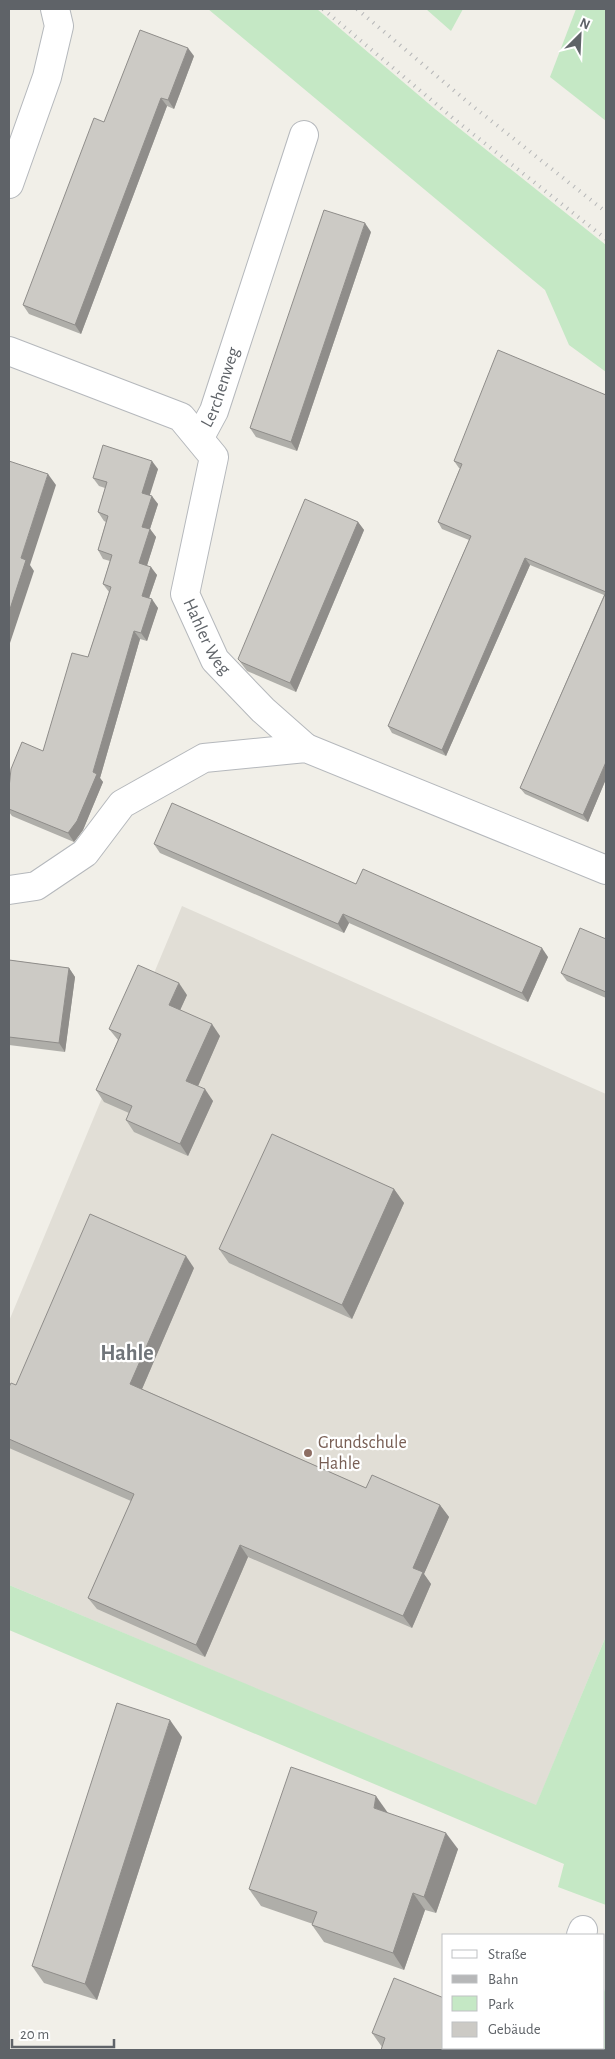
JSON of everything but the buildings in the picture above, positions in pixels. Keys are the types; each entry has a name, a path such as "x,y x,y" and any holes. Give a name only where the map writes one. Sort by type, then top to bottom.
{"street":[{"path":"9,184 47,78 59,26 55,9"},
{"name":"Lerchenweg","path":"9,351 181,417 200,437 214,411 304,135"},
{"name":"Hahler Weg","path":"200,437 214,457 185,594 215,660 263,710 306,748 606,870"},
{"name":"Hahler Weg","path":"9,890 36,886 84,853 122,804 204,758 306,748"}],"shaded area":[{"name":"Grundschule Hahle","path":"182,906 606,1094 606,1636 536,1806 9,1585 9,1321"}],"green space":[{"path":"208,9 317,9 435,109 606,245 606,372 569,345 545,290"},
{"path":"426,9 463,9 451,31"},
{"path":"576,9 606,9 606,121 550,77"},
{"path":"9,1585 536,1805 606,1636 606,1905 558,1887 564,1864 9,1630"},
{"path":"606,1986 606,2050 580,2050 605,2049"}],"railway":[{"path":"323,9 454,119 606,239"},
{"path":"357,9 470,104 606,212"}],"place":[{"name":"Grundschule Hahle","path":"308,1453"}],"district":[{"name":"Hahle","path":"127,1353"}]}
